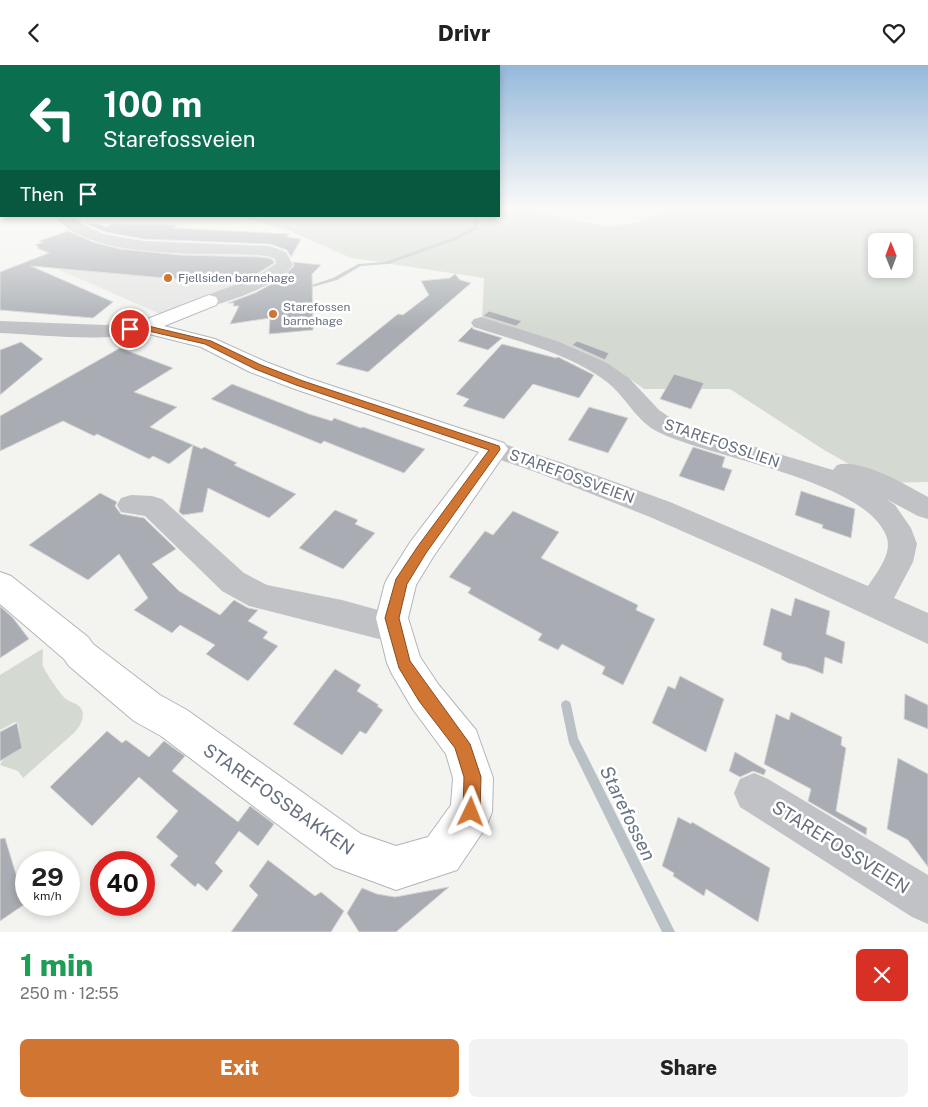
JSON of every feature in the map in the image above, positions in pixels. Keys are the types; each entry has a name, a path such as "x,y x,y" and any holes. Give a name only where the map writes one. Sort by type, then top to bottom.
{"street":[{"path":"144,327 207,323 231,291 269,279 284,269 284,258 279,254 242,249"},
{"name":"STAREFOSSVEIEN","path":"0,327 105,331 207,323 258,367 629,497 928,629"},
{"name":"STAREFOSSLIEN","path":"481,323 569,354 600,368 626,388 644,410 667,427 705,441 834,480 865,496 886,513 901,537 900,558 874,604"},
{"name":"STAREFOSSBAKKEN","path":"0,585 76,648 81,655 148,708 174,723 349,852 396,868 442,855 471,812 473,777 462,744 425,696 404,663 392,618 401,583 422,549 495,449"},
{"name":"STAREFOSSLIEN","path":"812,473 818,468 828,466 854,473 881,484 928,509"},
{"path":"131,505 152,506 233,582 260,597 342,614 395,628"},
{"name":"STAREFOSSVEIEN","path":"754,793 928,901"}],"shaded area":[{"name":"Fjellsiden barnehage","path":"101,249 202,249 258,253 269,256 275,261 275,266 265,276 160,314 55,268"},
{"path":"332,249 868,249 868,278 913,278 913,249 928,249 928,482 883,483 824,450 730,389 644,389 619,371 528,335 482,321 484,278 351,258"},
{"path":"42,649 43,666 47,673 63,696 81,708 83,716 75,732 23,778 18,771 0,765 9,753 19,746 20,734 18,723 15,722 0,730 0,675"}],"building":[{"path":"41,249 125,249 180,255 258,257 268,258 273,260 274,263 255,275 232,284 31,266 113,302 93,318 0,310 0,272 49,253"},
{"path":"285,249 295,249 291,257"},
{"path":"293,262 321,265 312,274 313,330 269,334 270,318 230,324 239,306 233,306 234,303 228,303 255,293 279,280 294,266"},
{"path":"455,274 460,280 471,283 368,372 336,364 398,314 403,315 429,295 421,281 450,278"},
{"path":"489,311 522,321 516,326 483,316"},
{"path":"472,327 473,329 502,338 488,350 458,341"},
{"path":"577,341 609,353 605,360 572,345"},
{"path":"21,342 43,359 0,395 0,350"},
{"path":"502,344 558,357 594,375 579,398 533,384 504,419 463,406 469,399 456,394"},
{"path":"120,348 173,368 134,392 177,407 150,427 193,445 169,464 153,456 149,459 97,434 94,436 63,421 0,451 0,416"},
{"path":"674,374 704,383 691,409 660,399"},
{"path":"232,384 309,414 332,421 334,418 425,449 404,473 324,441 321,444 211,399"},
{"path":"589,407 628,418 608,453 568,440"},
{"path":"193,445 202,449 204,447 237,463 234,465 296,494 269,518 208,488 203,512 183,515 179,512"},
{"path":"693,447 725,457 722,467 732,470 724,491 679,476"},
{"path":"801,491 855,509 851,538 822,528 823,525 795,515"},
{"path":"100,493 117,502 115,506 121,514 144,518 176,549 152,564 179,591 220,615 234,600 248,608 258,610 248,621 268,632 263,638 278,646 248,681 206,654 215,645 180,625 172,633 134,610 148,598 119,554 88,580 29,545"},
{"path":"335,510 358,520 355,524 375,533 343,569 299,548"},
{"path":"513,511 559,532 541,558 638,605 636,610 655,619 623,685 602,674 605,667 562,644 558,650 538,640 542,634 468,593 471,588 449,577 485,531 493,535"},
{"path":"795,598 830,611 826,634 845,642 842,664 825,657 823,674 806,667 788,663 781,659 782,653 763,645 771,608 791,616"},
{"path":"0,606 13,618 29,639 0,658"},
{"path":"335,669 361,685 357,691 379,705 377,706 383,710 366,734 360,731 342,755 293,724"},
{"path":"680,676 724,699 706,752 652,723 668,686 675,689"},
{"path":"905,694 928,705 928,729 904,719"},
{"path":"791,712 842,737 841,745 846,748 836,811 867,828 866,835 808,801 811,789 764,764 776,714 789,720"},
{"path":"17,723 22,748 0,761 0,732"},
{"path":"107,731 122,743 126,740 149,757 164,741 185,756 172,771 238,822 250,806 274,824 258,846 239,831 215,863 223,871 207,891 198,883 195,887 170,865 178,856 156,837 178,811 139,777 92,826 50,787"},
{"path":"735,752 766,770 764,775 753,771 740,777 729,771"},
{"path":"898,758 928,774 928,867 908,840 887,829"},
{"path":"678,817 691,824 692,822 770,868 758,922 706,889 704,896 673,876 674,873 662,866"},
{"path":"5,838 15,871 15,911 0,921 0,839"},
{"path":"268,860 315,896 321,892 344,911 331,932 231,932 258,895 249,886"},
{"path":"449,887 396,932 359,932 347,913 362,888 377,894 395,897"}],"waterway":[{"path":"305,288 335,279 360,265 386,263 424,249"},
{"name":"Starefossen","path":"566,705 573,739 669,932"}],"place":[{"name":"Fjellsiden barnehage","path":"168,278"},
{"name":"Starefossen barnehage","path":"273,314"}],"route":[{"path":"130,329 144,327 208,343 258,367 335,396 495,449 422,549 401,583 392,618 404,663 425,696 462,744 473,777 471,812"}]}
